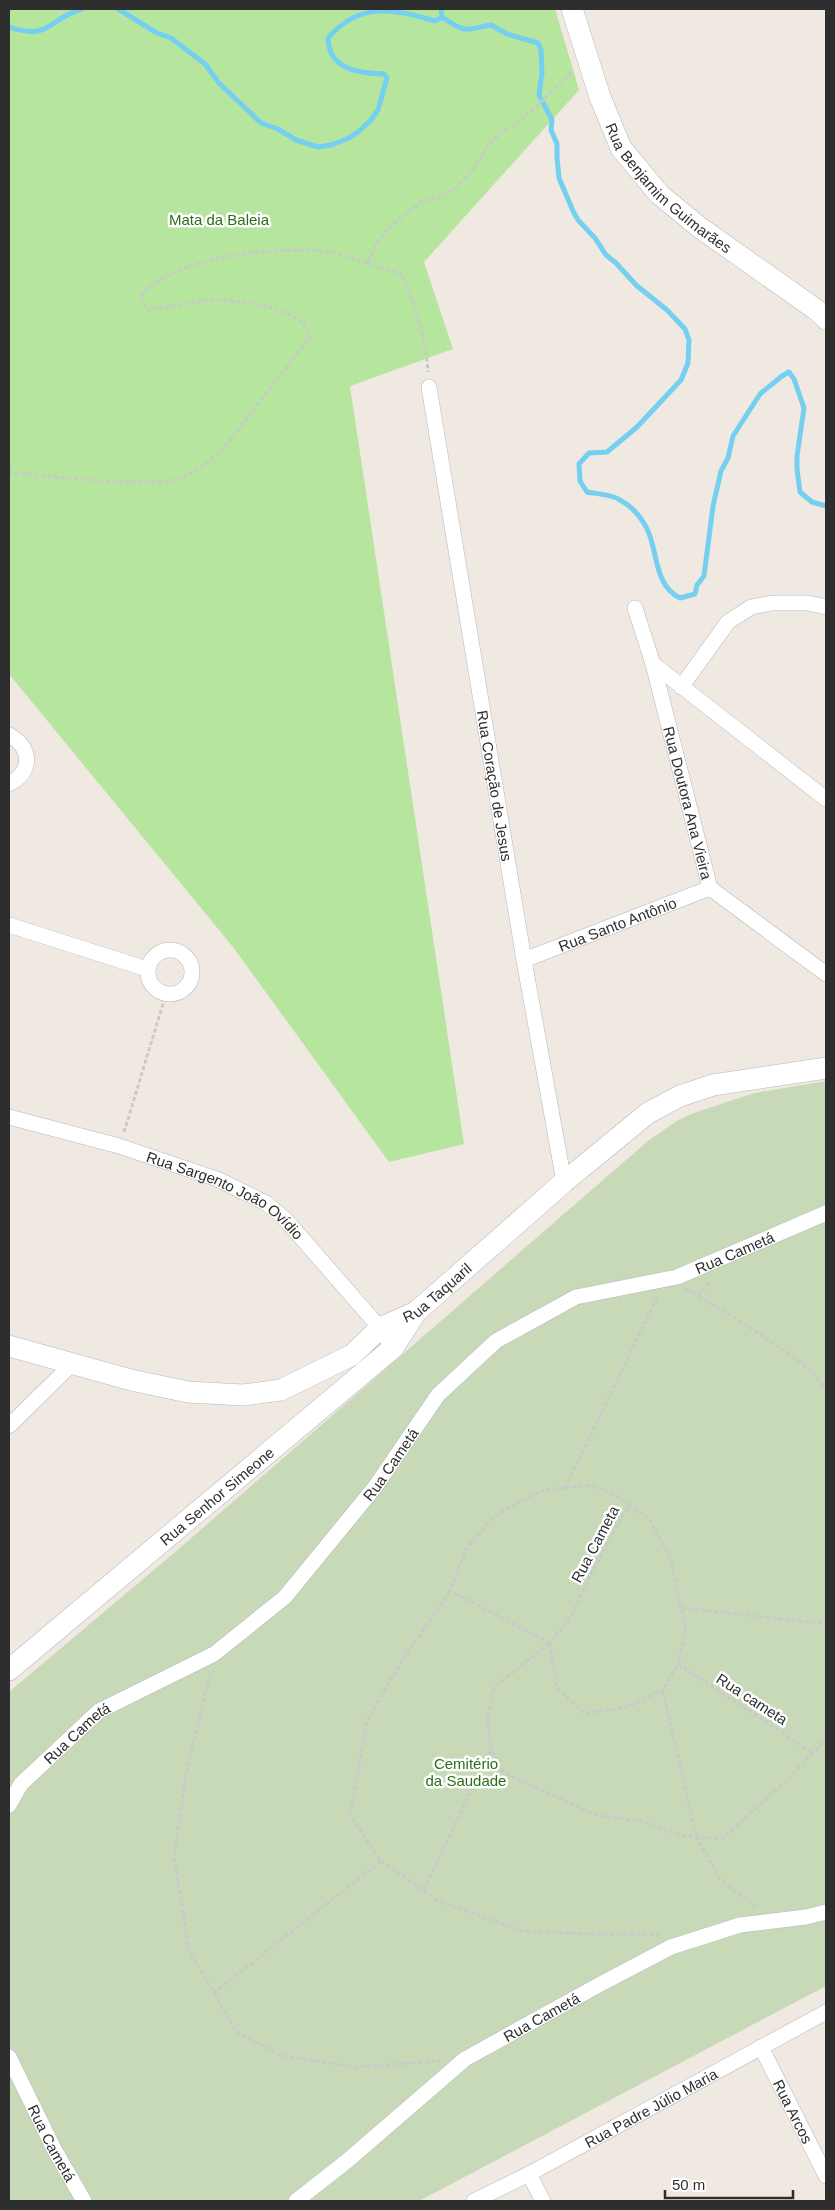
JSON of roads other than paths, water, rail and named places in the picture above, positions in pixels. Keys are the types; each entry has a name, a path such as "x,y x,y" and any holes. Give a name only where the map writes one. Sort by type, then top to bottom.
{"street":[{"name":"Rua Benjamim Guimarães","path":"572,9 600,97 621,148 660,194 699,227 818,311 826,320"},
{"name":"Rua Coração de Jesus","path":"429,387 524,960 564,1182"},
{"path":"681,687 728,622 751,607 772,603 808,603 826,607"},
{"name":"Rua Doutora Ana Vieira","path":"635,608 653,664 710,888 826,974"},
{"path":"653,664 826,798"},
{"path":"9,735 18,740 24,748 27,763 19,779 9,784"},
{"name":"Rua Santo Antônio","path":"524,960 710,888"},
{"path":"9,925 148,969"},
{"path":"172,949 185,955 190,961 192,976 187,987 181,992 166,994 157,990 152,985 148,978 148,969 155,955 172,949"},
{"name":"Rua Taquaril","path":"9,1346 71,1365 188,1392 243,1394 281,1390 352,1355 380,1328 416,1312 564,1182 648,1113 680,1096 713,1085 826,1068"},
{"name":"Rua Sargento João Ovídio","path":"9,1117 119,1146 217,1179 266,1203 286,1220 380,1328 393,1348"},
{"name":"Rua Cametá","path":"9,1805 21,1784 99,1711 214,1654 285,1597 376,1487 438,1395 496,1341 576,1297 677,1277 826,1213"},
{"name":"Rua Senhor Simeone","path":"9,1670 393,1348 416,1312"},
{"path":"9,1426 71,1365"},
{"name":"Rua Cametá","path":"296,2201 347,2161 465,2059 671,1947 740,1926 826,1912"},
{"name":"Rua Padre Júlio Maria","path":"474,2201 529,2174 826,2012"},
{"name":"Rua Arcos","path":"761,2047 826,2176"},
{"name":"Rua Cametá","path":"9,2057 54,2149 84,2201"},
{"path":"529,2174 543,2201"}],"waterway":[{"path":"9,27 33,32 48,27 71,13 82,9"},
{"path":"118,9 157,33 171,38 205,64 219,83 261,123 278,129 296,140 318,147 331,145 347,139 357,133 371,120 378,110 387,78 384,74 355,71 339,63 330,49 328,38 340,26 352,18 365,13 392,11 435,21 442,17"},
{"path":"441,9 442,17 461,28 470,29 491,25 507,34 538,43 541,50 542,73 539,95 552,120 551,130 557,144 559,178 573,211 606,255 636,285 667,310 685,329 689,340 688,363 681,380 637,427 607,452 589,453 579,464 580,481 587,492 612,496 633,509 648,531 658,568 665,585 680,598 695,594 697,585 704,576 713,506 721,471 728,458 733,436 760,394 789,372 794,379 804,408 797,456 800,492 812,502 826,506"}],"park label":[{"name":"Mata da Baleia","path":"219,219"},
{"name":"Cemitério da Saudade","path":"466,1772"}]}
